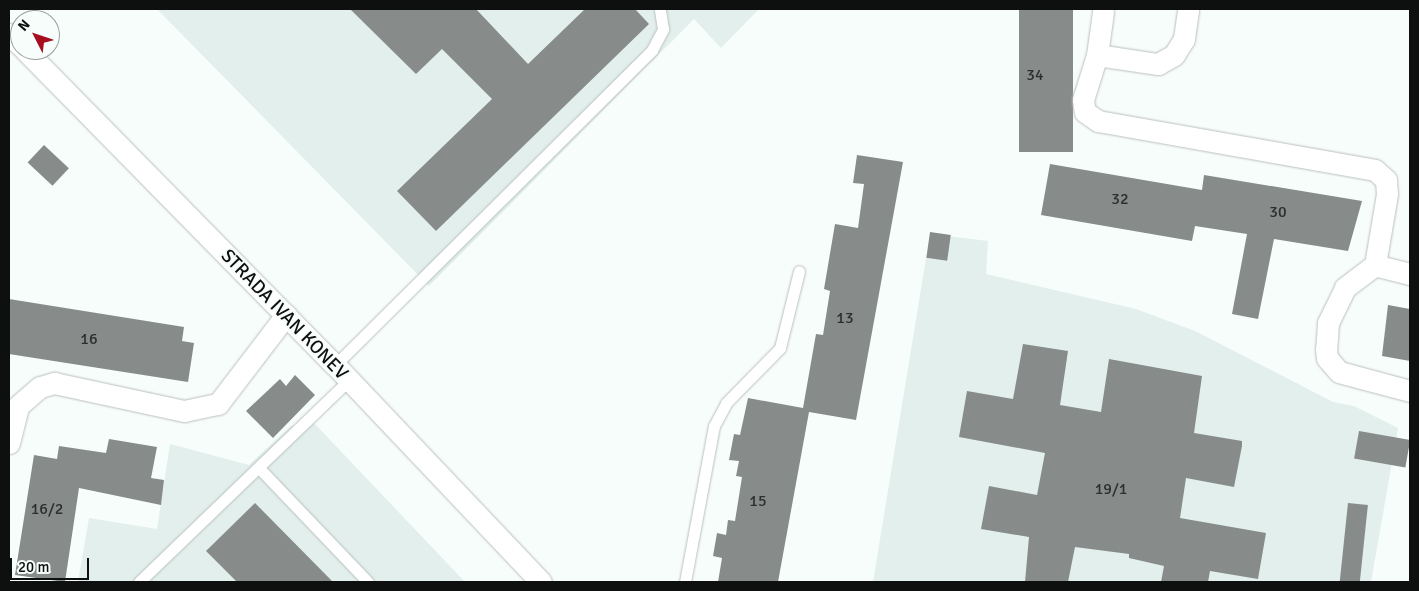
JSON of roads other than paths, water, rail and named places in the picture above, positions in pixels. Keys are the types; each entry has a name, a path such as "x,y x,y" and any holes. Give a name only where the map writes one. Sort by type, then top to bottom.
{"street":[{"path":"1097,55 1158,64 1174,55 1184,39 1188,9"},
{"path":"1104,12 1097,55 1083,100 1086,112 1098,121 1375,170 1386,180 1387,194 1375,265 1345,288 1336,302 1327,330 1327,358 1348,376 1410,391"},
{"name":"STRADA IVAN KONEV","path":"35,60 286,315 541,582"},
{"path":"1375,265 1410,274"},
{"path":"9,443 18,406 40,387 54,383 184,411 202,411 218,404 286,315"}],"lane":[{"path":"139,582 259,468 342,373 652,50 663,29 660,9"},
{"path":"685,582 714,426 726,403 780,348 799,271"},
{"path":"259,468 368,582"}]}
